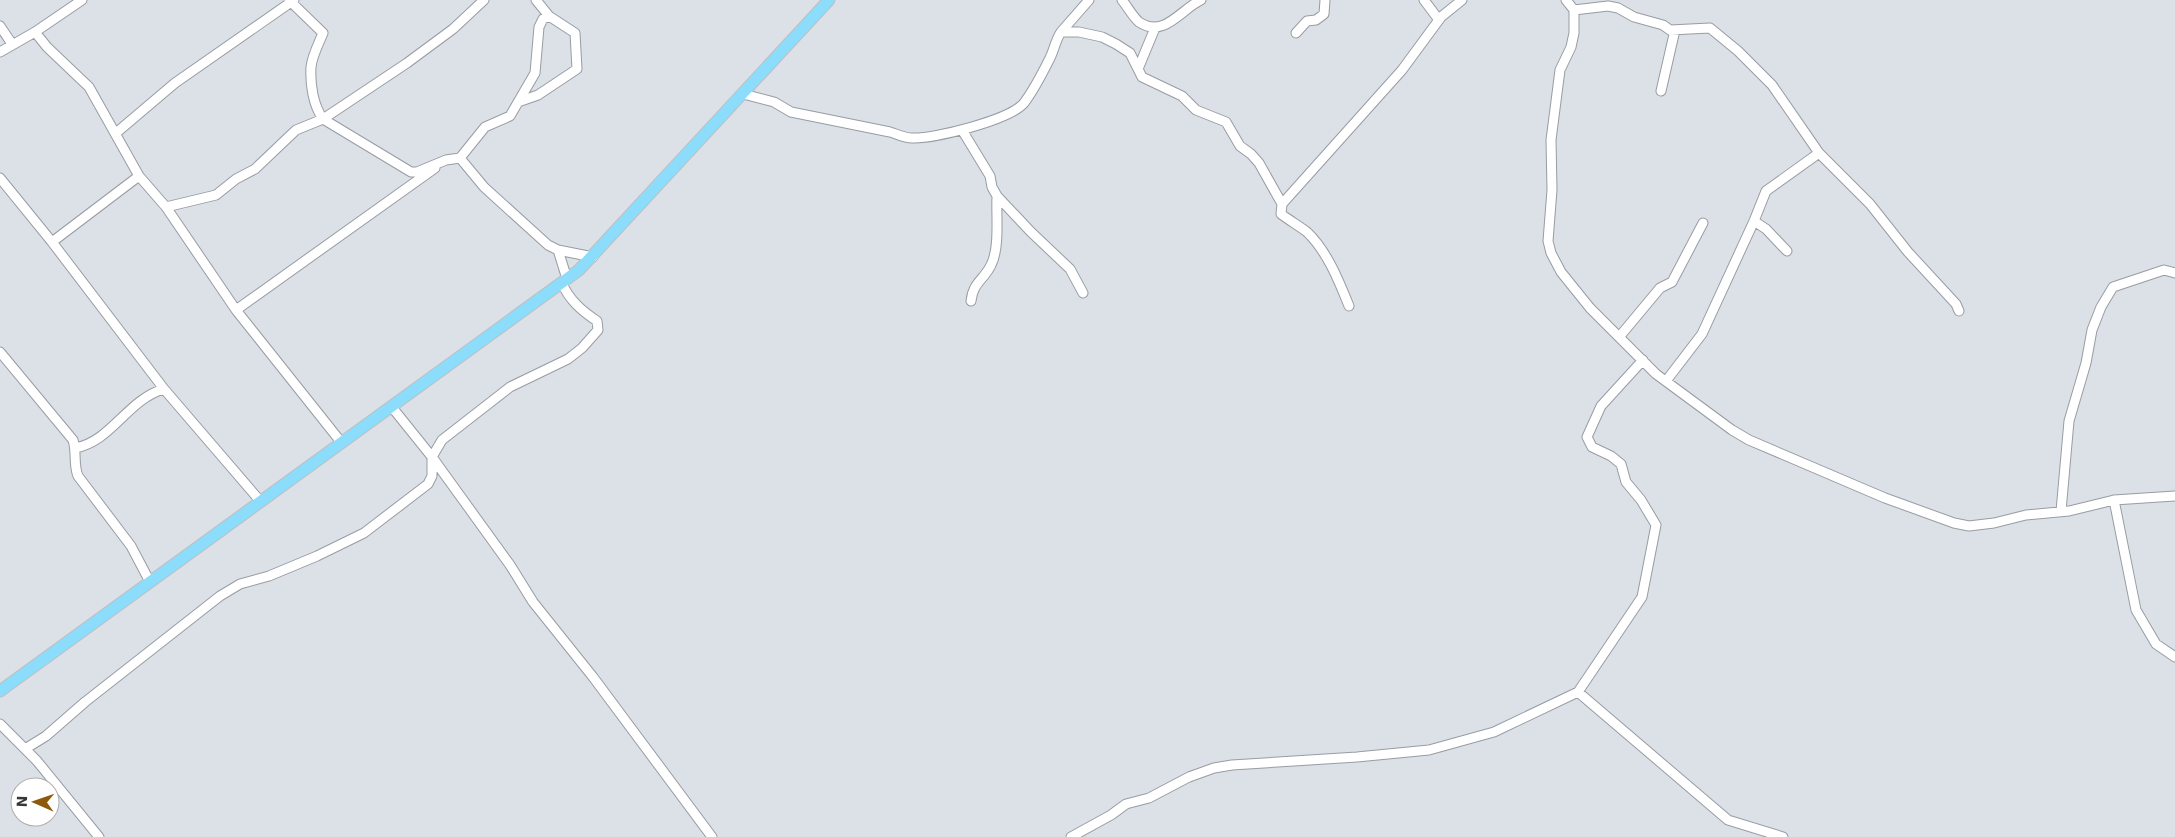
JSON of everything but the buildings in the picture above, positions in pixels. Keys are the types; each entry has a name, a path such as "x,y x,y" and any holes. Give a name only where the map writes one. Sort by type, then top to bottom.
{"main road":[{"path":"0,691 390,406 565,281 593,257 829,0"}],"street":[{"path":"0,52 35,32 82,0"},
{"path":"166,207 216,195 236,179 256,169 296,130 324,119 407,63 453,28 484,0"},
{"path":"517,102 538,95 577,69 575,32 550,16 536,0"},
{"path":"743,94 774,102 791,112 890,132 905,137 922,138 962,130 1003,117 1023,104 1050,59 1055,41 1090,0"},
{"path":"1122,0 1139,22 1155,28 1164,26 1201,0"},
{"path":"1296,33 1307,21 1316,20 1324,14 1325,0"},
{"path":"1424,0 1438,20"},
{"path":"1282,204 1402,70 1438,20 1462,0"},
{"path":"1566,0 1574,10 1574,33 1571,47 1560,70 1551,140 1552,190 1548,241 1551,253 1561,272 1590,308 1666,381 1732,430 1749,440 1885,498 1954,523 1982,525 2026,515 2061,512 2114,500 2175,496"},
{"path":"116,133 175,83 291,1 323,33 311,66 315,104 324,119 411,172 417,172 446,160 460,158 485,127 506,119 535,73 539,27 543,19 550,16"},
{"path":"1574,10 1608,6 1618,8 1634,17 1663,25 1670,30 1710,28 1738,51 1772,85 1819,153 1870,204 1908,252 1956,304 1959,311"},
{"path":"0,26 12,44"},
{"path":"1138,69 1155,28"},
{"path":"1661,91 1675,30"},
{"path":"35,32 47,47 84,80 140,176 166,207 236,310 341,442"},
{"path":"1061,32 1079,32 1109,40 1130,53 1142,77 1182,96 1196,110 1226,122 1240,146 1259,163 1282,204 1281,214 1307,232 1318,246 1339,283 1349,306"},
{"path":"962,130 990,176 992,187 997,196 1070,269 1083,293"},
{"path":"1666,381 1702,334 1766,191 1819,153"},
{"path":"460,158 484,187 548,245 558,250 593,257"},
{"path":"236,310 446,160"},
{"path":"52,242 140,176"},
{"path":"1,182 52,242 164,389 261,502"},
{"path":"971,302 972,291 992,265 995,250 997,196"},
{"path":"1754,221 1766,229 1787,250"},
{"path":"1620,336 1660,288 1672,282 1703,223"},
{"path":"25,749 46,736 85,702 220,596 240,584 269,576 317,556 364,533 428,484 432,476 432,457 442,440 510,387 568,359 582,348 598,330 597,321 581,310 566,291 558,250"},
{"path":"2061,512 2069,421 2086,363 2092,330 2101,307 2113,287 2164,270 2175,273"},
{"path":"0,352 73,440 75,467 78,476 131,546 150,582"},
{"path":"1071,837 1103,820 1126,804 1149,798 1189,777 1214,768 1429,750 1494,732 1578,692 1642,597 1656,526 1641,500 1626,482 1621,464 1611,456 1592,447 1587,438 1601,406 1643,360"},
{"path":"75,448 93,443 148,395 164,389"},
{"path":"390,406 432,457 510,565 533,602 593,677 712,837"},
{"path":"2114,500 2136,610 2156,644 2175,657"},
{"path":"1578,692 1728,820 1783,837"},
{"path":"0,724 25,749 99,837"}]}
